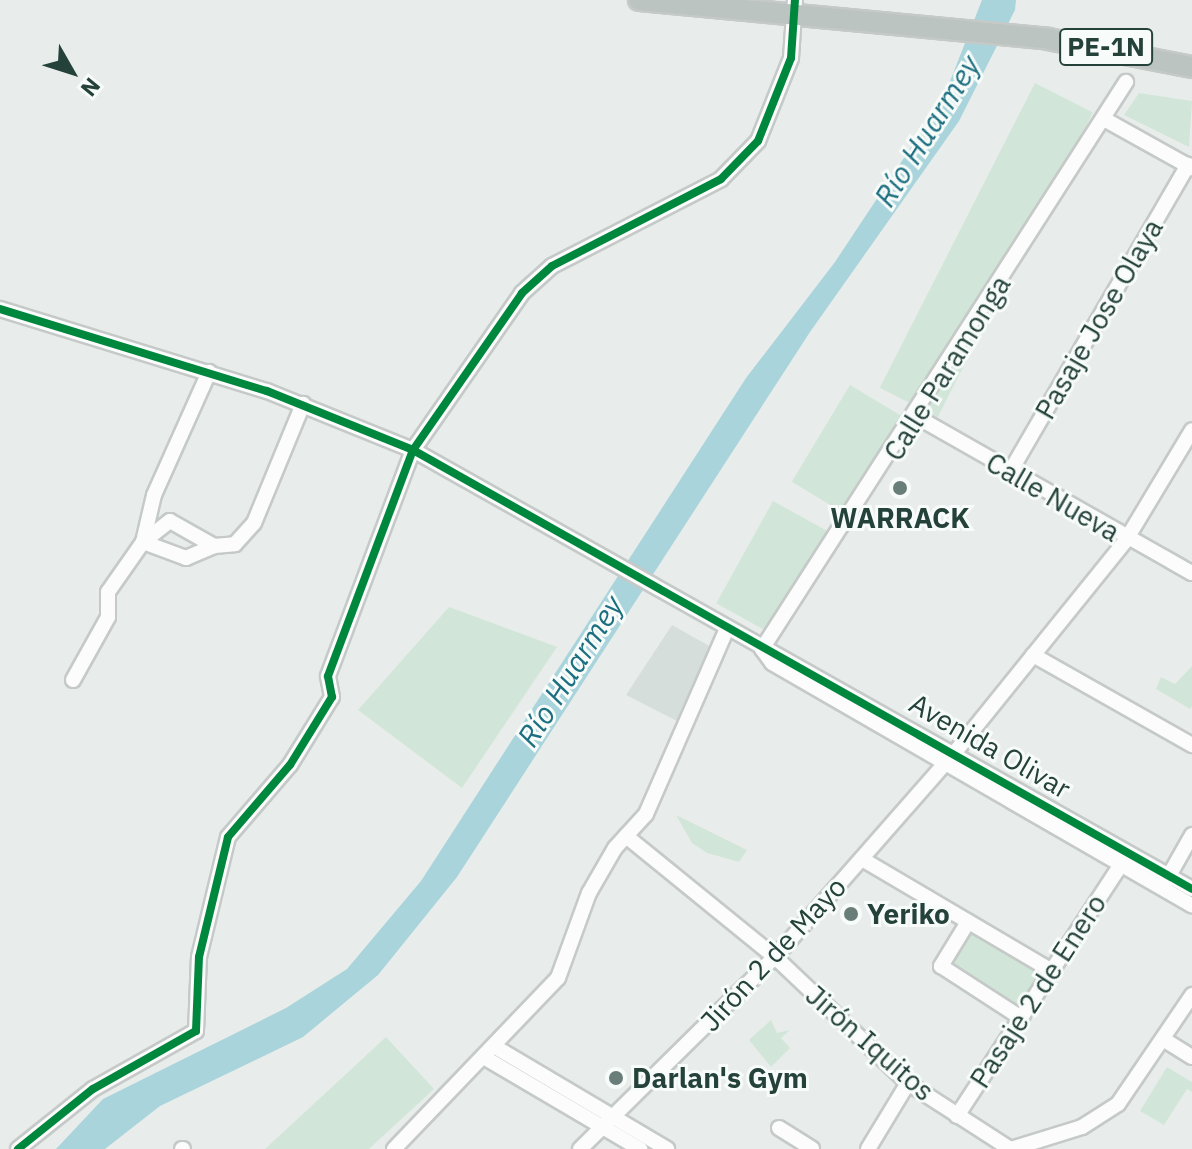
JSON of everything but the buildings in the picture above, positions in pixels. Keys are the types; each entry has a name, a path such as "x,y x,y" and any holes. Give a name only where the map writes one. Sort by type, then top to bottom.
{"highway":[{"name":"PE-1N","path":"639,0 795,8 1018,36 1192,67"}],"street":[{"path":"18,1149 93,1089 196,1031 199,957 228,837 290,765 332,697 328,676 413,450 522,293 552,266 721,179 758,141 791,58 795,8"},
{"name":"Calle Paramonga","path":"762,649 917,417 1126,82"},
{"path":"1104,119 1190,167"},
{"name":"Pasaje Jose Olaya","path":"1010,472 1190,167"},
{"path":"0,309 209,372 303,404 413,450 762,649"},
{"path":"143,542 154,495 209,372"},
{"path":"143,542 186,558 214,546 235,544 254,523 303,404"},
{"name":"Calle Nueva","path":"917,417 1126,540 1192,573"},
{"name":"Jirón 2 de Mayo","path":"580,1149 775,957 956,751 1126,540 1192,430"},
{"path":"73,680 108,617 108,592 143,542 170,521 214,546"},
{"path":"394,1149 492,1054 558,978 589,893 626,836 646,814 727,629"},
{"name":"Avenida Olivar","path":"762,649 956,751 1165,882 1192,905"},
{"name":"Avenida Olivar","path":"762,649 772,663 1120,866 1192,889"},
{"path":"1033,655 1192,745"},
{"path":"1165,882 1192,835"},
{"name":"Jirón Iquitos","path":"626,836 775,957 908,1083 1010,1149"},
{"path":"862,859 1052,971"},
{"name":"Pasaje 2 de Enero","path":"957,1116 1120,866"},
{"path":"968,922 941,966 1021,1018"},
{"path":"1010,1149 1099,1119 1118,1104 1192,995"},
{"path":"1163,1039 1192,1057"},
{"path":"492,1054 608,1122 667,1149"},
{"path":"868,1149 908,1083"},
{"path":"608,1122 640,1149"},
{"path":"779,1128 812,1149"}],"shaded area":[{"path":"672,625 711,647 677,721 626,695"}],"green space":[{"path":"1035,83 1093,113 938,417 880,388"},
{"path":"1139,93 1192,101 1189,147 1124,115"},
{"path":"850,385 904,417 846,514 792,482"},
{"path":"773,501 828,532 771,634 716,603"},
{"path":"449,607 557,647 462,788 358,710"},
{"path":"1192,666 1190,709 1156,689 1161,677 1175,684"},
{"path":"676,815 747,850 739,862 707,853 692,843"},
{"path":"972,930 1045,971 1025,1008 951,968"},
{"path":"771,1020 777,1033 790,1030 781,1038 790,1048 771,1067 749,1040"},
{"path":"386,1037 434,1089 369,1149 265,1149"},
{"path":"1167,1067 1192,1082 1192,1092 1187,1089 1164,1125 1140,1111"}],"water":[{"name":"Río Huarmey","path":"982,0 1016,0 1015,10 959,121 810,332 457,877 378,975 303,1037 160,1106 105,1149 56,1149 103,1099 286,1008 347,969 421,881 746,378 835,262 943,99"}],"cycle path":[{"path":"18,1149 93,1089 196,1031 199,957 228,837 290,765 332,697 328,676 413,450 522,293 552,266 721,179 758,141 791,58 795,0"},
{"path":"0,309 267,391 413,450 1192,889"}],"place":[{"name":"WARRACK","path":"900,488"},
{"name":"Yeriko","path":"851,914"},
{"name":"Darlan's Gym","path":"616,1078"}]}
